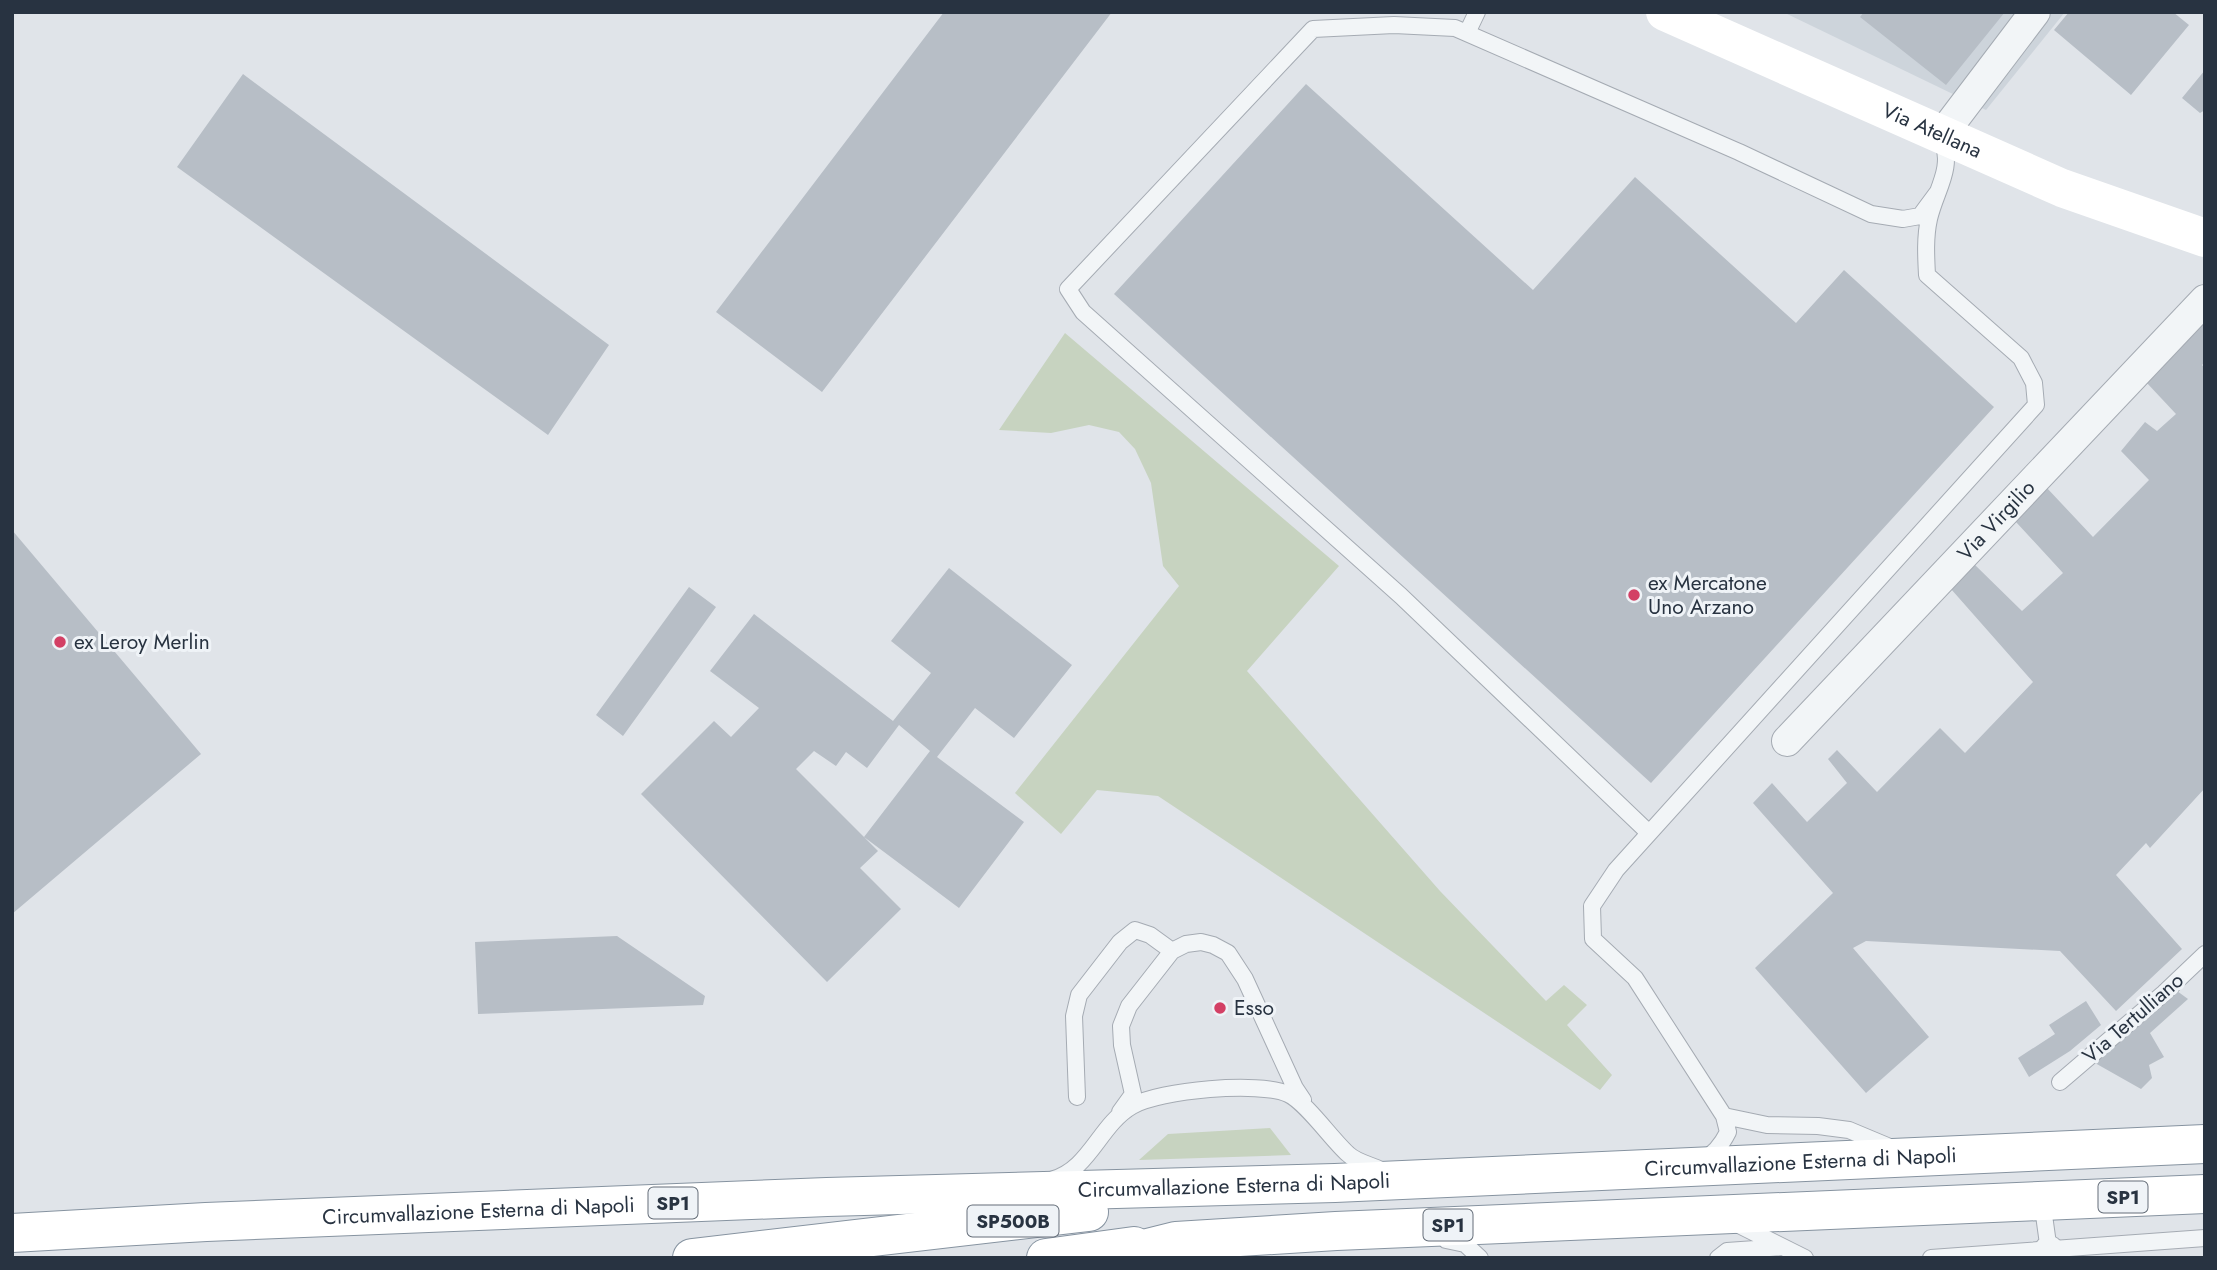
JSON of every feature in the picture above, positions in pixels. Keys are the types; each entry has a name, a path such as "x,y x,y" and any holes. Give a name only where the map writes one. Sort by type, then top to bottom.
{"main road":[{"name":"Via Atellana","path":"1665,12 2063,188 2205,238"},
{"name":"Circumvallazione Esterna di Napoli","path":"12,1233 220,1221 1007,1192 1335,1183 2205,1144"},
{"name":"SP500B","path":"691,1258 1335,1183"},
{"name":"SP1","path":"1108,1258 1176,1241 1335,1231 2205,1194"},
{"name":"SP500B","path":"1046,1258 1176,1241"}],"street":[{"path":"1941,136 2035,12"},
{"name":"Via Virgilio","path":"1787,741 2205,300"}],"lane":[{"path":"1466,33 1477,12"},
{"path":"1649,833 1401,596 1083,312 1068,289 1313,29 1394,25 1455,28 1740,152 1871,214 1903,219 1920,216 1937,193"},
{"path":"1684,1167 1709,1157 1722,1143 1728,1132 1724,1116 1635,978 1593,939 1592,906 1616,870 2036,405 2034,383 2021,358 1927,275 1929,219 1947,160 1941,136"},
{"path":"1077,1097 1074,1016 1079,995 1120,942 1135,930 1150,935 1172,951"},
{"path":"1007,1192 1062,1178 1090,1154 1133,1094 1122,1045 1121,1026 1129,1006 1172,951 1186,944 1213,944 1228,953 1245,979 1295,1088 1316,1119"},
{"name":"Via Tertulliano","path":"2060,1082 2164,993 2205,954"},
{"path":"1103,1133 1131,1107 1166,1094 1258,1087 1290,1094 1349,1156 1406,1180"},
{"path":"1724,1116 1767,1125 1818,1126 1849,1130 1912,1157"},
{"path":"2042,1201 2049,1254"},
{"path":"1720,1215 1805,1258"},
{"path":"1335,1231 1449,1241 1488,1251 1550,1221"},
{"path":"1931,1258 2049,1254 2204,1239"},
{"path":"1718,1258 1727,1251 1783,1247"}],"shaded area":[{"path":"1783,12 2065,12 1986,110"}],"green space":[{"path":"1065,333 1339,566 1247,671 1440,891 1546,1001 1564,985 1587,1005 1567,1025 1612,1075 1600,1090 1158,796 1097,790 1061,834 1015,793 1179,586 1163,566 1151,483 1135,449 1119,432 1089,425 1051,433 999,430"},
{"path":"1270,1128 1291,1155 1139,1160 1168,1134"}],"building":[{"path":"944,12 1112,12 822,392 716,312"},
{"path":"1864,12 2005,12 1946,85 1860,17"},
{"path":"2069,12 2173,12 2189,25 2131,95 2054,30"},
{"path":"2205,70 2205,110 2200,113 2182,98"},
{"path":"243,74 609,345 548,435 177,167"},
{"name":"ex Mercatone Uno Arzano","path":"1306,84 1533,290 1635,177 1796,323 1844,270 1994,407 1651,783 1114,294"},
{"path":"2205,319 2205,362 2202,365 2205,368 2205,788 2150,848 2146,843 2116,875 2182,949 2116,1011 2060,951 1866,941 1853,948 1929,1037 1866,1093 1755,968 1833,893 1753,803 1772,783 1807,822 1847,783 1828,759 1837,750 1877,792 1940,728 1965,753 2033,682 1951,589 1974,564 2022,611 2063,573 2016,522 2046,487 2093,537 2149,480 2121,451 2145,422 2157,431 2176,414 2146,382"},
{"name":"ex Leroy Merlin","path":"12,530 201,754 12,914"},
{"path":"949,568 1072,665 1014,738 975,708 937,757 1024,822 959,908 864,837 878,851 860,868 901,909 827,982 641,794 714,721 731,737 759,708 710,671 754,614 893,721 931,673 891,641","holes":["899,725 930,751 864,837 796,769 814,751 836,766 846,752 867,768"]},
{"path":"689,587 716,607 623,736 596,715"},
{"path":"617,936 705,996 703,1005 478,1014 475,942"},
{"path":"2177,991 2188,999 2150,1033 2164,1057 2149,1065 2152,1078 2141,1089 2095,1063"},
{"path":"2086,1001 2101,1025 2070,1051 2029,1077 2018,1058 2055,1034 2049,1025"}],"place":[{"name":"ex Mercatone Uno Arzano","path":"1634,595"},
{"name":"ex Leroy Merlin","path":"60,642"},
{"name":"Esso","path":"1220,1008"}]}
